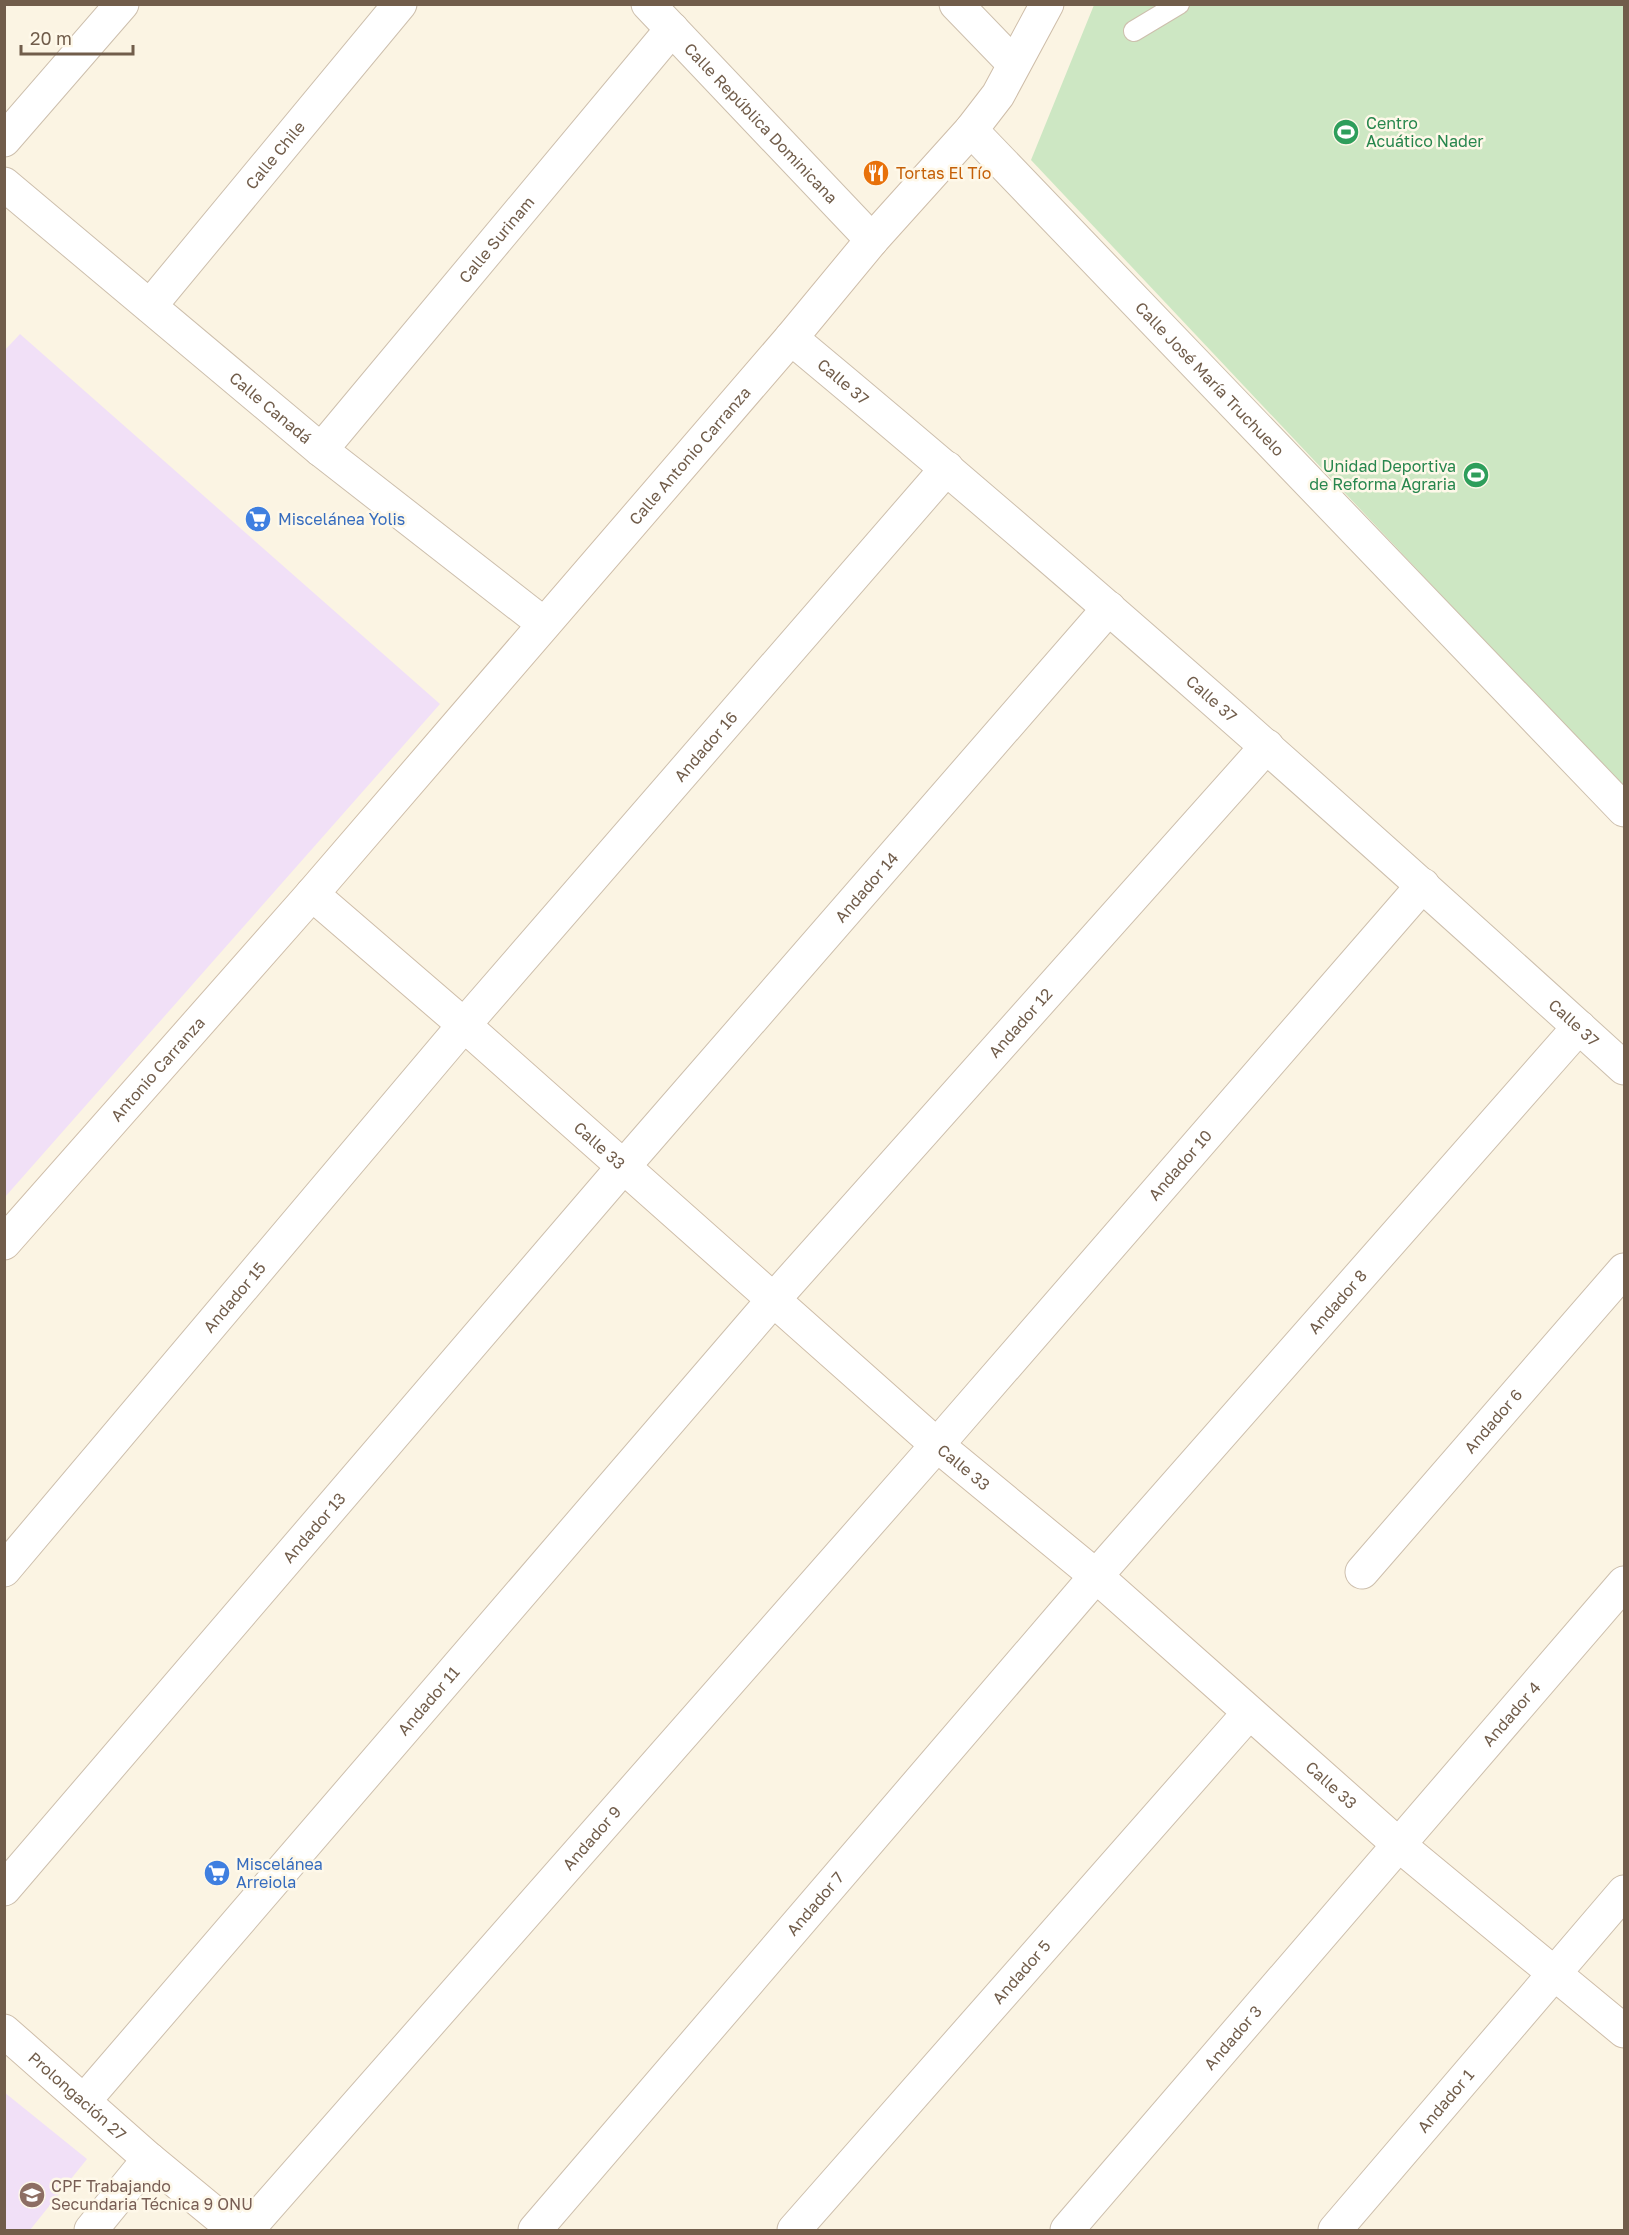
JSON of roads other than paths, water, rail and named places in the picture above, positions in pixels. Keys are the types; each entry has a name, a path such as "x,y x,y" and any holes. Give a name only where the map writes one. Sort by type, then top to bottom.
{"street":[{"path":"4,140 122,4"},
{"name":"Calle Chile","path":"150,306 400,4"},
{"name":"Calle República Dominicana","path":"648,4 872,240"},
{"path":"956,4 1014,64"},
{"name":"Calle Antonio Carranza","path":"312,894 791,338 872,240 971,130 998,94 1047,4"},
{"name":"Calle Surinam","path":"321,450 672,29"},
{"name":"Calle José María Truchuelo","path":"971,130 1624,810"},
{"name":"Calle Canadá","path":"4,184 321,450 544,624"},
{"name":"Calle 37","path":"791,338 947,468 1267,746 1624,1068"},
{"name":"Andador 16","path":"464,1025 947,468"},
{"name":"Andador 14","path":"624,1166 1109,608"},
{"name":"Andador 12","path":"774,1299 1267,746"},
{"name":"Andador 10","path":"937,1444 1423,885"},
{"name":"Calle 33","path":"312,894 464,1025 937,1444 1096,1576 1248,1714 1399,1845 1557,1973 1624,2031"},
{"name":"Antonio Carranza","path":"4,1243 312,894"},
{"name":"Andador 15","path":"4,1570 464,1025"},
{"name":"Andador 8","path":"1096,1576 1579,1027"},
{"name":"Andador 13","path":"4,1889 624,1166"},
{"name":"Andador 6","path":"1362,1572 1624,1270"},
{"name":"Andador 11","path":"84,2102 774,1299"},
{"name":"Andador 9","path":"247,2230 937,1444"},
{"name":"Andador 7","path":"535,2230 1096,1576"},
{"name":"Andador 4","path":"1399,1845 1624,1583"},
{"name":"Andador 5","path":"794,2230 1248,1714"},
{"name":"Andador 3","path":"1067,2230 1399,1845"},
{"name":"Andador 1","path":"1335,2230 1624,1892"},
{"name":"Prolongación 27","path":"4,2031 149,2159 235,2230"},
{"path":"91,2230 149,2159"}],"lane":[{"path":"1134,31 1179,4"}],"place":[{"name":"Centro Acuático Nader","path":"1346,132"},
{"name":"Tortas El Tío","path":"876,173"},
{"name":"Unidad Deportiva de Reforma Agraria","path":"1476,475"},
{"name":"Miscelánea Yolis","path":"258,519"},
{"name":"Miscelánea Arreiola","path":"217,1873"},
{"name":"CPF Trabajando Secundaria Técnica 9 ONU","path":"32,2195"}]}
